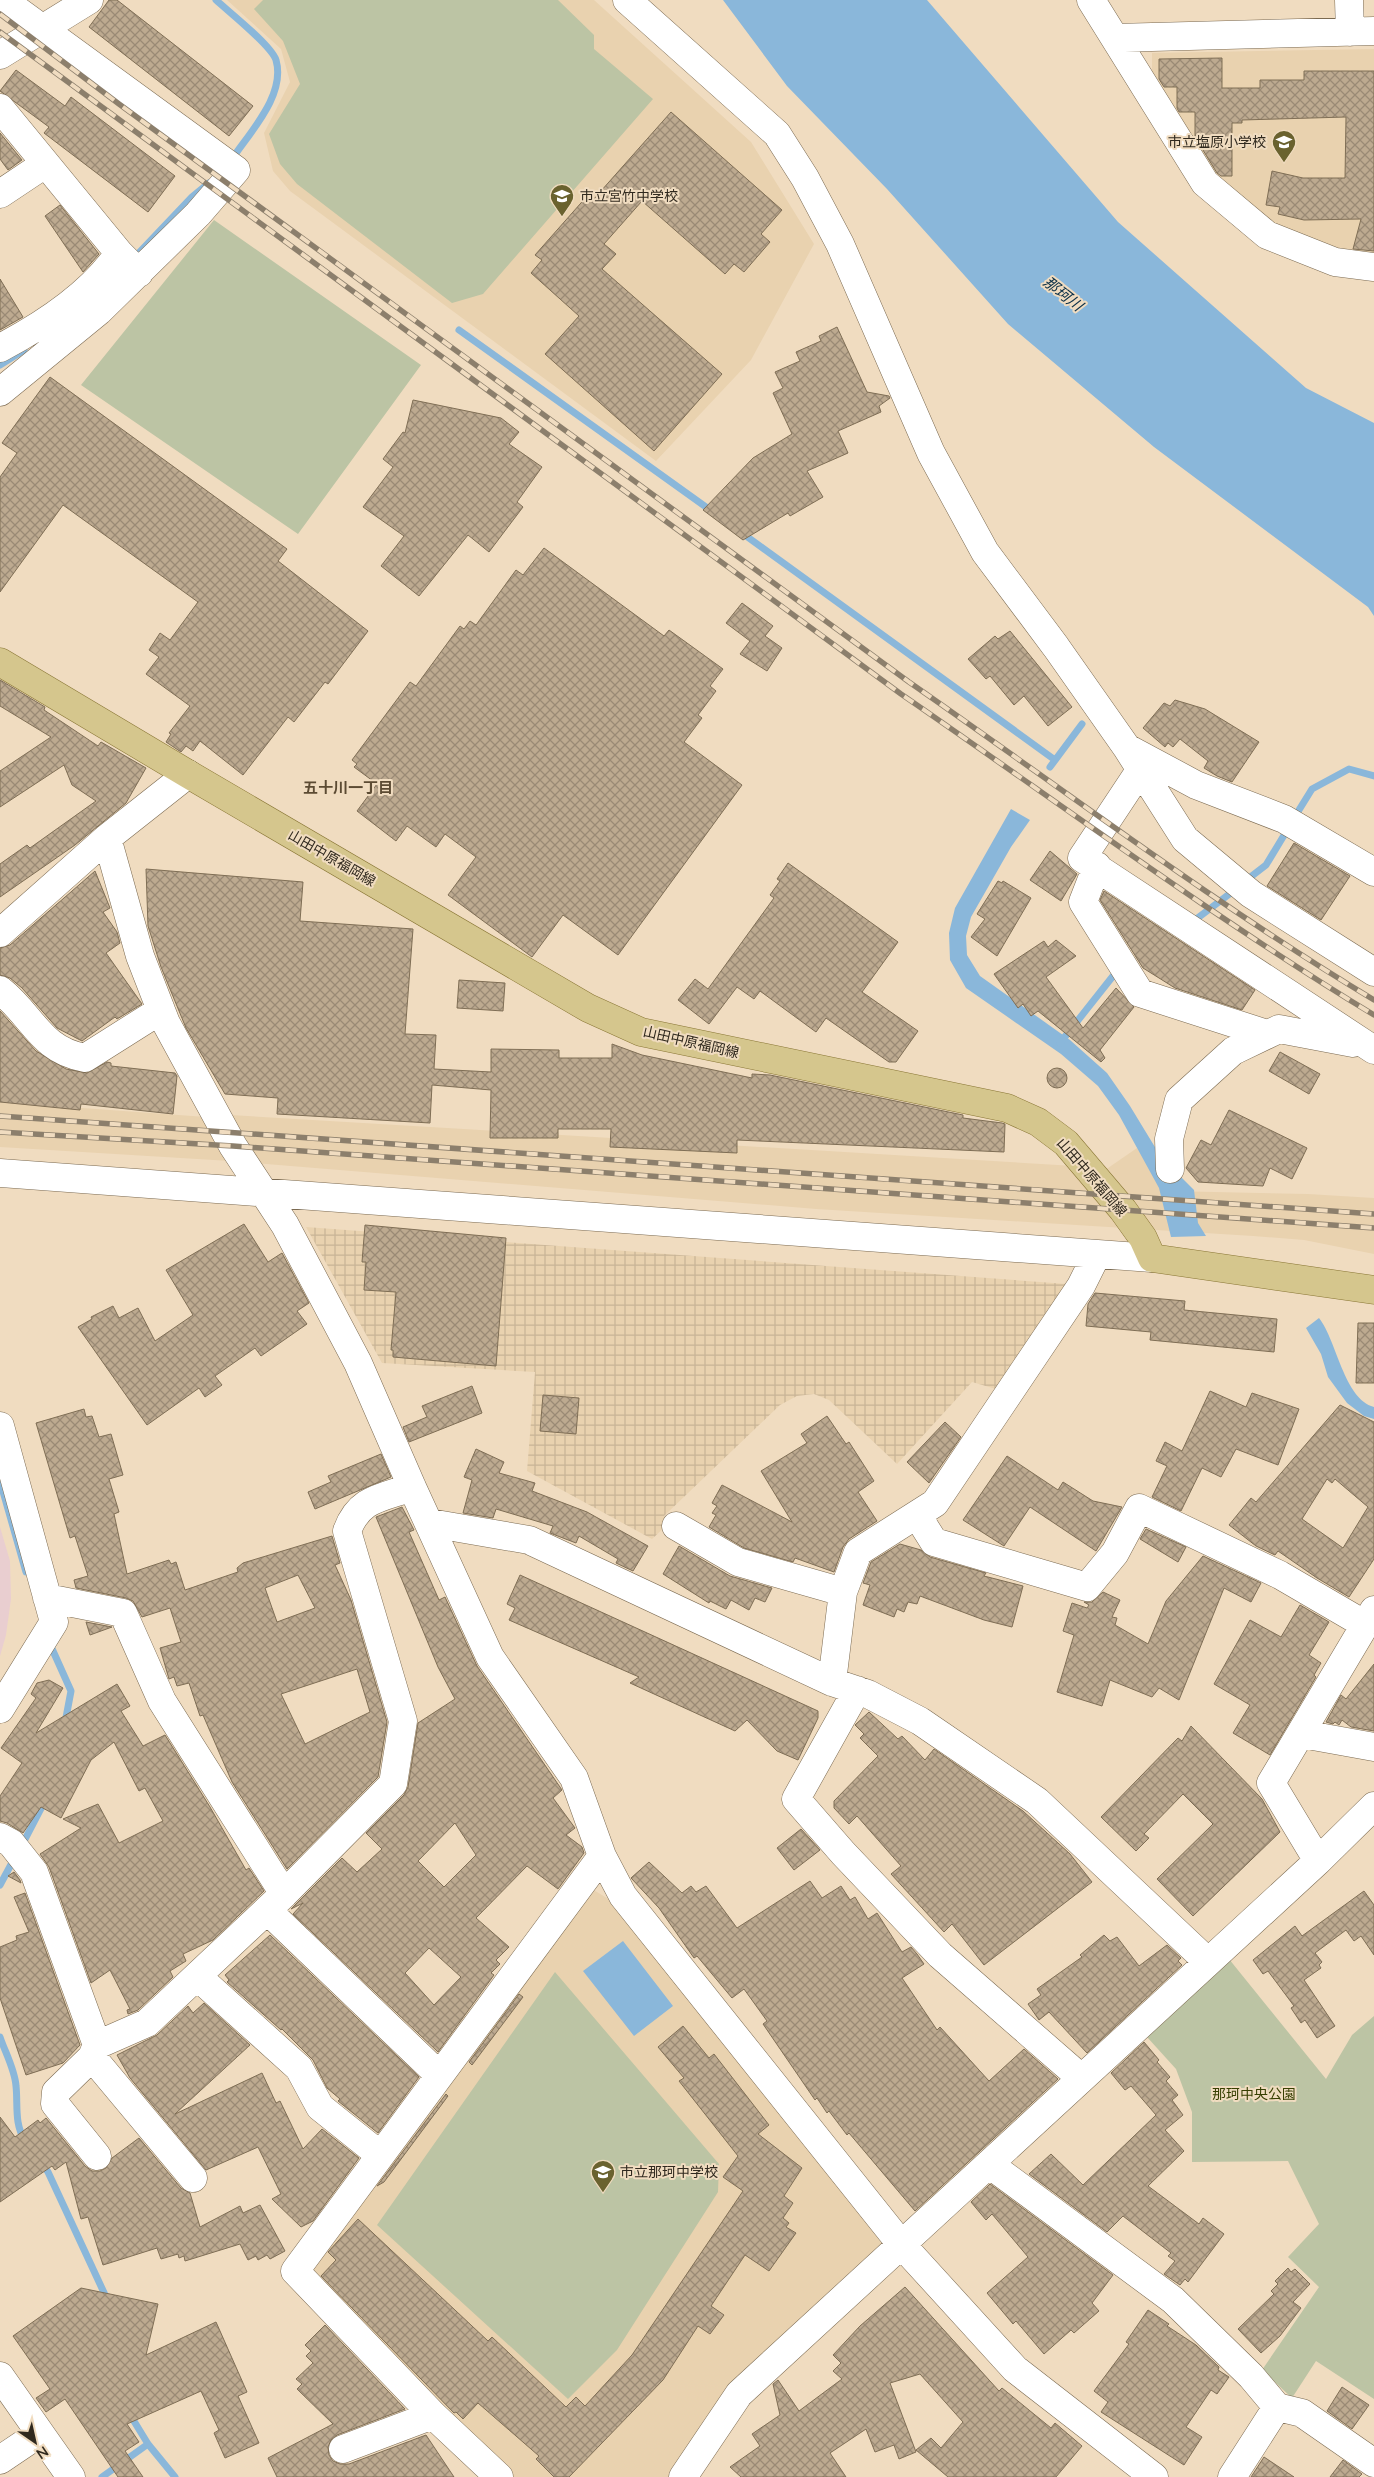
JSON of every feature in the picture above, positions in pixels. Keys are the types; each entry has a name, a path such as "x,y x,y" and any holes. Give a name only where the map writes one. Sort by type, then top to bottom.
{"main road":[{"name":"山田中原福岡線","path":"0,662 588,1008 641,1032 1007,1108 1038,1122 1066,1143 1098,1180 1143,1238 1152,1258"},
{"path":"1152,1258 1374,1290"}],"street":[{"path":"0,392 18,375 60,345 139,273 198,214 236,170 3,0"},
{"path":"0,55 89,0"},
{"path":"627,0 777,134 805,178 840,244 932,453 984,552 1056,647 1134,758 1185,839 1251,894 1374,972"},
{"path":"1092,0 1205,183 1267,235 1335,262 1374,267"},
{"path":"1114,38 1362,31 1349,0"},
{"path":"0,108 119,253 139,273"},
{"path":"0,194 45,164"},
{"path":"0,348 47,320 109,268 119,253"},
{"path":"1134,758 1082,858 1097,866 1124,886 1369,1048"},
{"path":"1134,758 1196,785 1284,819 1374,872"},
{"path":"0,933 107,838 188,774"},
{"path":"107,838 140,956 161,1010 233,1146 285,1225 358,1363 412,1487 490,1657 574,1778 602,1856 623,1896 901,2244 1015,2369 1154,2477"},
{"path":"1097,866 1083,902 1140,993 1267,1034"},
{"path":"0,990 13,1000 50,1045 73,1056 85,1058 161,1010"},
{"path":"1170,1169 1169,1139 1178,1100 1233,1051 1279,1029 1369,1048"},
{"path":"0,1173 1152,1258"},
{"path":"1081,2078 940,1955 843,1853 796,1799 845,1686 843,1592 858,1552 935,1503 1081,1286 1097,1254"},
{"path":"0,1426 54,1622 0,1709"},
{"path":"97,2156 55,2104 56,2092 94,2051 147,2023 198,1977 276,1902 393,1784 403,1721 347,1531 353,1515 364,1505 412,1487"},
{"path":"916,1515 934,1542 1087,1587 1115,1553 1139,1508 1369,1617 1302,1734 1271,1783 1318,1861"},
{"path":"430,1523 529,1540 920,1721 1037,1801 1207,1961"},
{"path":"676,1526 738,1562 843,1592"},
{"path":"47,1598 123,1613 162,1701 276,1902 438,2075"},
{"path":"1302,1734 1374,1747"},
{"path":"683,2477 739,2394 1207,1961 1318,1861 1374,1806"},
{"path":"0,1837 11,1843 34,1872 94,2051 193,2178"},
{"path":"498,2477 433,2415 295,2271 438,2075 602,1856"},
{"path":"198,1977 299,2068 320,2107 380,2155"},
{"path":"989,2164 1173,2300 1251,2376 1277,2406 1302,2413 1374,2463"},
{"path":"0,2376 71,2477"},
{"path":"1232,2477 1277,2406"},
{"path":"343,2449 433,2415"},
{"path":"0,2460 40,2433"}],"shaded area":[{"name":"市立宮竹中学校","path":"227,0 594,0 751,142 814,244 751,360 656,461 290,191 273,171 264,133 290,82 281,49"},
{"name":"市立塩原小学校","path":"1374,49 1374,260 1278,233 1231,203 1152,86 1152,53"},
{"path":"0,1102 206,1117 231,1115 1108,1168 1137,1148 1167,1191 1308,1194 1374,1198 1374,1254 1304,1240 1253,1236 816,1209 230,1161 0,1147"},
{"path":"306,1227 1067,1284 996,1389 972,1382 897,1464 829,1400 814,1394 797,1396 780,1405 664,1516 666,1526 652,1539 527,1471 535,1372 382,1363"},
{"path":"0,1527 10,1561 11,1599 6,1635 0,1656"},
{"name":"市立那珂中学校","path":"592,1889 615,1903 804,2141 882,2244 673,2477 514,2477 305,2270"}],"green space":[{"path":"263,0 558,0 594,35 594,49 653,99 483,294 452,303 297,184 280,164 269,134 300,84 283,41 254,9"},
{"path":"214,220 421,365 298,534 81,385"},
{"name":"那珂中央公園","path":"1229,1959 1326,2079 1352,2035 1374,2016 1374,2399 1316,2361 1292,2398 1262,2370 1319,2287 1288,2257 1319,2224 1288,2161 1192,2162 1192,2112 1176,2069 1147,2037"},
{"path":"555,1972 719,2164 718,2192 617,2350 568,2399 377,2225"}],"water":[{"name":"那珂川","path":"723,0 927,0 1118,222 1306,388 1374,423 1374,616 1368,607 1154,447 1008,324 887,189 787,86"},
{"path":"1011,809 1030,820 1011,847 971,917 966,936 967,955 980,976 1070,1040 1107,1073 1130,1106 1161,1157 1194,1190 1198,1223 1206,1236 1171,1237 1159,1188 1119,1115 1098,1086 1061,1054 966,988 950,960 949,933 955,908"},
{"path":"1319,1318 1355,1393 1364,1402 1374,1407 1374,1419 1364,1416 1347,1403 1328,1377 1321,1354 1306,1328"},
{"path":"623,1941 673,2006 634,2036 583,1971"}],"building":[{"path":"109,0 117,0 253,106 229,136 89,27"},
{"path":"1222,58 1222,88 1260,88 1260,80 1304,80 1304,71 1374,71 1374,251 1353,249 1361,219 1304,220 1278,214 1280,207 1266,205 1272,171 1303,178 1345,178 1346,117 1242,120 1242,123 1232,123 1232,176 1221,176 1217,173 1195,137 1195,112 1179,112 1177,108 1177,87 1164,87 1159,79 1159,59"},
{"path":"16,70 65,106 71,97 175,176 148,212 44,133 49,127 0,91"},
{"path":"671,112 782,210 761,234 770,242 744,272 734,264 725,274 642,201 604,244 616,254 602,269 722,374 654,451 545,354 579,316 531,273 542,260 535,255 588,195 593,200"},
{"path":"0,133 22,160 8,170 0,159"},
{"path":"60,205 99,254 83,272 45,216"},
{"path":"0,279 23,317 0,330"},
{"path":"837,327 867,392 889,396 890,398 879,406 881,412 838,431 848,453 807,471 823,497 790,516 788,513 743,540 703,510 753,458 792,434 773,393 783,388 775,372 800,361 796,352 821,341 819,336"},
{"path":"50,377 287,549 278,561 368,631 328,684 325,682 294,722 288,717 243,775 200,741 193,751 186,746 181,752 166,742 171,734 169,733 190,706 146,674 159,657 149,650 160,633 170,640 198,602 63,505 0,592 0,477 17,453 2,443"},
{"path":"413,400 501,418 519,432 509,444 542,467 517,502 523,507 489,552 468,535 419,596 381,566 404,536 363,507 393,467 383,459 403,432 405,433"},
{"path":"544,548 664,636 669,630 723,669 710,686 716,691 698,715 702,718 684,742 742,785 618,955 563,915 532,957 448,895 476,857 445,834 436,847 407,826 396,841 357,811 377,784 354,767 357,764 352,760 410,682 416,686 460,626 464,629 470,621 476,625 516,570 523,575"},
{"path":"742,603 773,626 765,636 782,648 767,671 740,654 750,641 726,623"},
{"path":"1010,631 1072,707 1048,726 1024,696 1014,705 990,676 986,679 968,659 995,636 998,639"},
{"path":"0,680 45,707 44,710 98,746 101,742 146,768 126,803 75,845 0,897 0,864 27,845 30,848 96,801 72,785 64,765 0,807 0,771 51,737 0,706"},
{"path":"1175,700 1205,709 1259,742 1232,782 1204,768 1208,761 1180,739 1173,747 1168,743 1165,747 1143,728 1164,703 1170,706"},
{"path":"1294,843 1350,876 1321,920 1267,886"},
{"path":"1050,851 1077,874 1061,901 1030,880"},
{"path":"788,863 898,942 862,992 918,1031 896,1062 889,1062 826,1018 816,1032 760,991 754,999 737,987 709,1024 678,1000 695,979 708,989 774,898 770,895 780,881 777,879"},
{"path":"146,869 303,882 300,921 413,929 405,1034 436,1035 434,1069 491,1072 491,1049 559,1050 559,1058 612,1058 612,1044 642,1055 752,1078 752,1074 770,1075 963,1115 963,1118 1002,1123 1005,1124 1004,1152 737,1140 737,1153 610,1147 611,1129 558,1129 558,1138 490,1138 491,1090 432,1085 430,1123 277,1114 278,1098 225,1094 186,1028 161,967 148,926"},
{"path":"95,871 110,908 103,912 117,932 120,943 106,953 142,1004 117,1019 115,1017 82,1041 57,1028 22,988 10,978 0,975 0,948 10,945"},
{"path":"998,881 1002,883 1003,881 1031,898 997,956 971,937 985,919 977,914"},
{"path":"1104,891 1255,990 1242,1010 1175,988 1143,968 1100,900"},
{"path":"1056,940 1076,956 1046,977 1083,1028 1116,988 1134,1007 1100,1050 1105,1058 1101,1062 1038,1011 1031,1016 1023,1004 1018,1008 994,974 1044,941 1048,947"},
{"path":"459,980 505,983 503,1011 457,1008"},
{"path":"0,1011 36,1051 66,1069 87,1073 107,1062 111,1063 111,1066 175,1073 177,1076 173,1114 81,1104 80,1110 0,1102"},
{"path":"1280,1052 1320,1074 1309,1094 1269,1071"},
{"path":"1057,1068 1064,1071 1067,1078 1064,1085 1057,1088 1050,1085 1047,1078 1050,1071"},
{"path":"1229,1110 1307,1148 1292,1179 1270,1168 1263,1186 1198,1182 1186,1168 1201,1140 1211,1145"},
{"path":"244,1224 268,1262 282,1253 309,1303 297,1311 307,1324 261,1356 255,1348 215,1376 222,1385 205,1397 199,1388 147,1425 78,1327 92,1319 91,1317 113,1306 119,1318 138,1308 155,1341 193,1315 166,1270"},
{"path":"365,1225 506,1238 496,1366 393,1357 393,1350 391,1350 396,1292 364,1290 366,1262 362,1262"},
{"path":"1095,1293 1185,1301 1184,1310 1277,1319 1274,1352 1150,1340 1151,1332 1086,1326 1088,1304"},
{"path":"1358,1323 1374,1323 1374,1383 1356,1383"},
{"path":"472,1386 482,1413 409,1442 403,1427 427,1417 422,1406"},
{"path":"1210,1391 1246,1407 1252,1393 1299,1409 1278,1465 1236,1449 1221,1477 1202,1468 1181,1511 1152,1497 1167,1466 1156,1461 1165,1442 1182,1451"},
{"path":"543,1395 579,1398 576,1434 540,1431"},
{"path":"1340,1405 1374,1422 1374,1559 1349,1597 1278,1551 1275,1555 1256,1546 1229,1525 1251,1498 1256,1502","holes":["1327,1479 1332,1483 1335,1479 1368,1507 1343,1548 1302,1519"]},
{"path":"84,1409 86,1417 92,1416 99,1437 111,1434 123,1475 109,1479 119,1512 114,1514 127,1574 169,1560 171,1564 176,1562 185,1590 238,1572 237,1568 243,1563 332,1536 340,1563 335,1565 351,1600 387,1722 378,1777 287,1869 232,1782 203,1715 200,1716 189,1683 177,1686 174,1677 169,1679 160,1648 181,1642 170,1608 142,1617 133,1601 76,1588 74,1580 88,1576 75,1536 70,1538 36,1423","holes":["298,1575 315,1608 277,1622 265,1588","357,1669 370,1712 305,1744 281,1694"]},
{"path":"827,1416 846,1444 849,1442 874,1481 858,1492 877,1521 849,1539 843,1547 834,1572 795,1558 793,1562 744,1548 709,1527 716,1515 712,1513 717,1506 712,1503 722,1485 792,1522 761,1471 807,1443 801,1434"},
{"path":"945,1422 961,1437 929,1483 907,1462"},
{"path":"476,1449 504,1462 499,1473 535,1483 532,1491 587,1512 648,1546 633,1571 616,1563 618,1559 579,1536 576,1543 550,1533 553,1526 496,1509 493,1518 463,1513 472,1480 464,1477"},
{"path":"381,1454 391,1477 315,1509 308,1492 331,1482 328,1476"},
{"path":"1007,1456 1058,1490 1063,1482 1093,1501 1122,1507 1096,1551 1030,1507 1004,1546 963,1520"},
{"path":"402,1507 414,1530 409,1532 439,1600 445,1597 477,1666 562,1790 553,1798 575,1828 566,1835 582,1847 584,1853 558,1889 527,1866 476,1918 509,1947 496,1960 500,1964 491,1973 494,1975 438,2052 293,1914 303,1903 291,1909 342,1858 357,1872 382,1849 366,1833 404,1795 408,1787 418,1723 455,1699 438,1667 376,1517","holes":["455,1823 476,1855 444,1887 418,1861","429,1948 461,1977 434,2005 405,1973"]},
{"path":"1146,1529 1186,1547 1178,1562 1140,1539"},
{"path":"900,1544 921,1550 930,1557 986,1573 984,1576 1023,1586 1012,1627 984,1620 920,1596 917,1604 908,1602 904,1612 897,1609 894,1617 863,1605 870,1585 863,1583 871,1562"},
{"path":"679,1546 730,1576 772,1588 765,1602 755,1598 749,1610 731,1600 726,1609 710,1601 709,1603 663,1574"},
{"path":"1203,1556 1261,1583 1251,1602 1224,1588 1179,1700 1159,1688 1152,1697 1110,1680 1102,1706 1057,1692 1074,1635 1063,1631 1072,1603 1087,1608 1089,1605 1084,1602 1092,1602 1103,1592 1120,1600 1112,1617 1117,1618 1115,1625 1148,1644 1166,1601"},
{"path":"520,1575 818,1711 818,1718 798,1760 777,1751 747,1720 735,1731 630,1683 639,1677 509,1620 515,1608 507,1604"},
{"path":"1300,1605 1329,1622 1309,1655 1321,1663 1314,1675 1316,1677 1270,1755 1233,1733 1250,1705 1214,1684 1250,1620 1281,1637"},
{"path":"86,1622 112,1627 90,1635"},
{"path":"1374,1664 1374,1731 1351,1727 1342,1720 1339,1725 1335,1722 1333,1724 1326,1722 1341,1695 1346,1699"},
{"path":"49,1680 63,1688 36,1733 117,1684 130,1706 121,1711 143,1746 165,1735 210,1807 246,1870 249,1868 264,1891 213,1940 183,1954 186,1961 170,1971 173,1977 138,2010 128,2014 127,2010 130,2009 110,1970 91,1983 49,1867 40,1854 81,1828 63,1819 98,1804 119,1843 163,1821 145,1788 139,1791 114,1742 91,1760 61,1818 41,1807 23,1833 0,1821 0,1796 22,1763 1,1748 36,1698 31,1694 37,1683"},
{"path":"869,1712 898,1739 902,1736 925,1760 934,1749 1023,1811 1070,1854 1092,1882 984,1965 952,1924 944,1932 891,1874 901,1866 857,1816 849,1824 834,1808 834,1801 878,1756 860,1738 864,1734 855,1725"},
{"path":"1191,1726 1262,1799 1280,1832 1193,1916 1157,1879 1213,1824 1183,1794 1144,1834 1149,1838 1136,1851 1101,1817 1178,1738 1182,1741"},
{"path":"801,1829 820,1850 794,1870 777,1848"},
{"path":"649,1862 682,1893 691,1886 696,1892 706,1886 737,1928 810,1881 822,1898 841,1886 850,1900 855,1897 868,1919 877,1913 902,1952 911,1947 917,1954 924,1964 902,1978 937,2030 940,2027 989,2081 1024,2049 1058,2079 915,2211 849,2133 847,2135 829,2111 827,2113 817,2098 815,2100 763,2024 767,2021 744,1989 732,1998 697,1956 694,1958 659,1908 631,1878"},
{"path":"14,1872 20,1880 21,1883 8,1876"},
{"path":"1364,1891 1374,1905 1374,1955 1361,1936 1354,1941 1346,1930 1315,1953 1322,1962 1319,1965 1321,1968 1304,1980 1335,2026 1317,2038 1305,2020 1301,2023 1291,2008 1294,2006 1268,1971 1263,1974 1253,1960 1295,1926 1302,1936"},
{"path":"25,1893 80,2045 63,2063 26,2075 0,1998 0,1947 17,1940 16,1936 29,1932 14,1897"},
{"path":"270,1935 419,2077 378,2133 338,2101 340,2099 327,2088 313,2060 282,2029 227,1982 229,1980 225,1975"},
{"path":"1104,1935 1110,1941 1117,1937 1139,1966 1167,1945 1181,1958 1178,1961 1182,1965 1087,2053 1049,2012 1039,2020 1028,2004 1041,1995 1037,1989 1082,1957 1080,1955"},
{"path":"519,1994 523,1997 472,2065 469,2062"},
{"path":"204,2003 250,2045 175,2114 262,2073 276,2103 280,2101 303,2149 322,2129 359,2158 313,2221 301,2227 272,2199 281,2194 258,2147 206,2170 130,2078 117,2055 157,2035 188,2006 193,2013"},
{"path":"683,2026 709,2058 714,2054 769,2125 758,2134 802,2168 784,2196 793,2203 783,2218 789,2223 786,2227 796,2233 769,2271 745,2255 711,2306 724,2315 710,2334 698,2326 663,2380 569,2477 554,2477 536,2459 539,2456 478,2403 463,2419 456,2412 454,2413 321,2276 336,2260 328,2252 358,2219 488,2341 492,2337 566,2407 576,2397 585,2406 632,2355 743,2191 723,2177 738,2156 679,2081 684,2078 658,2047"},
{"path":"1144,2042 1170,2077 1166,2081 1178,2095 1172,2100 1183,2115 1165,2130 1184,2151 1148,2186 1199,2224 1203,2218 1224,2234 1188,2282 1185,2279 1180,2285 1164,2274 1175,2261 1168,2256 1171,2253 1123,2216 1107,2232 1029,2174 1051,2154 1083,2185 1156,2115 1131,2086 1125,2090 1111,2073"},
{"path":"446,2094 448,2096 384,2182 377,2186"},
{"path":"0,2117 15,2137 38,2120 40,2123 46,2118 85,2166 92,2171 100,2171 106,2168 112,2158 139,2138 181,2188 190,2193 200,2227 240,2206 243,2213 260,2205 285,2251 270,2259 267,2255 258,2260 256,2256 248,2260 240,2244 185,2261 184,2256 179,2258 178,2254 161,2259 157,2248 103,2265 88,2217 81,2219 66,2162 55,2170 52,2166 0,2202"},
{"path":"990,2184 1113,2275 1092,2303 1099,2311 1074,2333 1071,2330 1044,2354 1016,2321 1013,2324 987,2293 1028,2257 992,2214 986,2220 971,2202"},
{"path":"1288,2268 1291,2272 1295,2269 1310,2284 1293,2302 1301,2308 1280,2336 1261,2353 1238,2329 1274,2294 1271,2291 1278,2284 1275,2281"},
{"path":"905,2287 999,2391 1002,2388 1051,2428 1055,2423 1082,2446 1056,2477 948,2477 916,2450 931,2438 941,2448 963,2422 920,2374 890,2383 916,2452 899,2459 894,2445 875,2452 866,2429 830,2453 846,2477 741,2477 730,2467 760,2446 752,2434 780,2415 773,2384 778,2380 799,2411 842,2379 833,2371 841,2363 833,2355 860,2326"},
{"path":"81,2288 158,2304 146,2355 216,2322 247,2392 238,2396 259,2443 225,2458 214,2433 219,2430 201,2391 127,2424 139,2442 125,2451 143,2477 118,2477 65,2399 46,2412 36,2398 50,2389 13,2336"},
{"path":"1148,2310 1169,2324 1167,2326 1196,2345 1219,2367 1218,2370 1229,2377 1217,2394 1211,2390 1186,2427 1202,2437 1184,2465 1101,2412 1108,2402 1094,2391 1129,2344 1126,2342"},
{"path":"325,2325 405,2409 337,2435 331,2440 328,2447 329,2455 333,2461 340,2464 349,2464 426,2435 454,2477 277,2477 268,2458 333,2424 297,2389 302,2384 296,2379 313,2363 306,2356 311,2351 305,2345"},
{"path":"1342,2387 1369,2405 1352,2429 1327,2411"},
{"path":"1264,2457 1294,2477 1251,2477"},
{"path":"1343,2460 1362,2474 1359,2477 1330,2477"}],"waterway":[{"path":"216,0 249,29 273,54 278,73 271,100 232,159"},
{"path":"137,255 192,197 209,183"},
{"path":"459,330 713,512"},
{"path":"0,365 24,350"},
{"path":"742,533 1055,760"},
{"path":"1050,767 1082,724"},
{"path":"1294,818 1312,789 1349,769 1374,776"},
{"path":"1244,882 1266,865 1289,827"},
{"path":"1191,923 1236,889"},
{"path":"1060,1043 1113,976 1120,972"},
{"path":"0,1481 26,1572"},
{"path":"49,1642 71,1691 65,1723"},
{"path":"21,1847 46,1799"},
{"path":"0,1885 14,1859"},
{"path":"0,2037 14,2074 19,2128 25,2140"},
{"path":"41,2162 48,2172 106,2297 106,2302"},
{"path":"129,2413 148,2444 175,2477"},
{"path":"102,2477 148,2444"}],"railway":[{"path":"0,14 119,104 909,682 1197,885 1314,963 1374,1000"},
{"path":"0,32 901,694 1135,858 1253,938 1374,1015"},
{"path":"0,1116 1374,1214"},
{"path":"0,1132 233,1146 1374,1228"}],"place":[{"name":"市立塩原小学校","path":"1284,163"},
{"name":"市立宮竹中学校","path":"562,217"},
{"name":"市立那珂中学校","path":"603,2193"}],"district":[{"name":"五十川一丁目","path":"348,788"}]}
